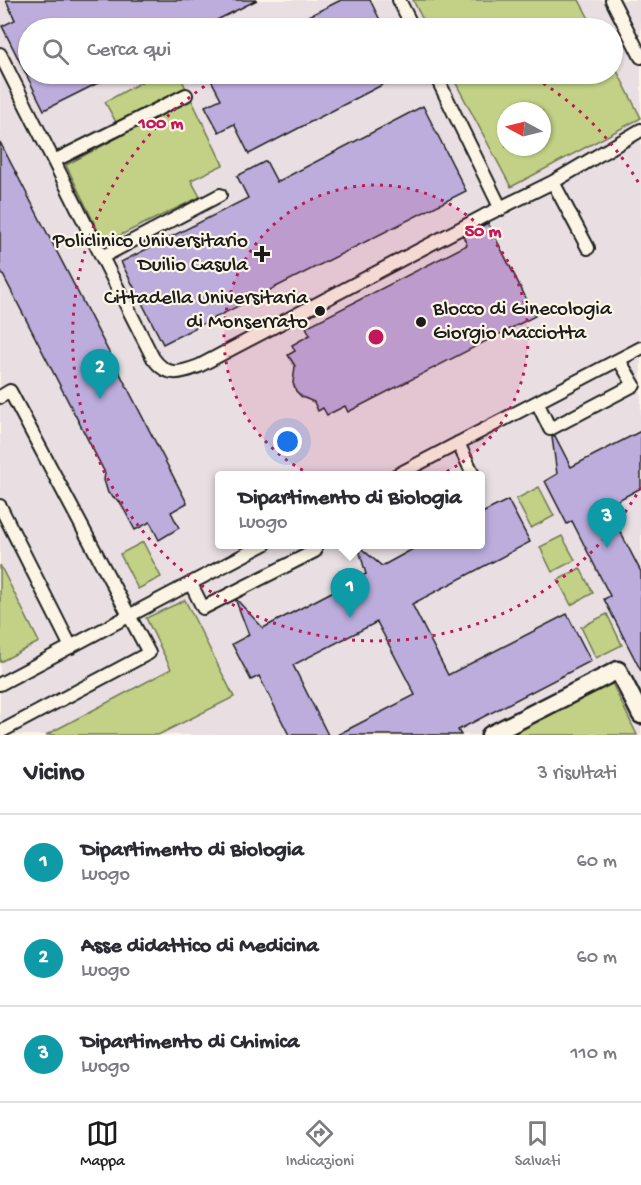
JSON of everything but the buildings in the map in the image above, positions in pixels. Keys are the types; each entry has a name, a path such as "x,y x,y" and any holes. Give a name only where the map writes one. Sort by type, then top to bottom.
{"street":[{"path":"490,735 618,670 641,715"}],"lane":[{"path":"399,0 408,18"},
{"path":"612,0 621,18"},
{"path":"623,22 641,57"},
{"path":"0,54 159,367 168,372 184,371 199,366 266,329 553,182 641,130"},
{"path":"440,84 501,209"},
{"path":"54,161 186,95"},
{"path":"553,182 588,248"},
{"path":"102,257 220,195"},
{"path":"405,471 641,348"},
{"path":"537,402 550,429 634,385 619,360"},
{"path":"0,397 10,392 149,653 0,732"},
{"path":"458,443 472,471"},
{"path":"0,506 71,647"},
{"path":"0,684 256,549"},
{"path":"191,584 203,608 315,551 314,549"}],"shaded area":[{"name":"Cittadella Universitaria di Monserrato","path":"0,0 641,0 641,735 0,735"}],"green space":[{"path":"413,0 579,0 589,18 422,18"},
{"path":"623,83 641,118 511,187 456,84"},
{"path":"138,84 184,84 223,165 191,180 200,197 104,243 66,165 123,135 105,102"},
{"path":"539,487 554,516 531,528 516,499"},
{"path":"562,536 575,560 552,572 540,547"},
{"path":"143,542 161,577 138,589 120,554"},
{"path":"0,565 39,642 0,662"},
{"path":"580,568 593,593 571,605 558,580"},
{"path":"185,600 234,697 158,735 46,735 171,669 146,618"},
{"path":"607,614 622,645 596,658 581,627"},
{"path":"611,681 637,735 501,735"}],"place":[{"name":"Policlinico Universitario Duilio Casula","path":"262,254"},
{"name":"Cittadella Universitaria di Monserrato","path":"320,311"},
{"name":"Blocco di Ginecologia Giorgio Macciotta","path":"421,322"},
{"name":"Asse didattico di Medicina","path":"100,399"},
{"name":"Dipartimento di Chimica","path":"607,548"},
{"name":"Dipartimento di Biologia","path":"350,618"}]}
